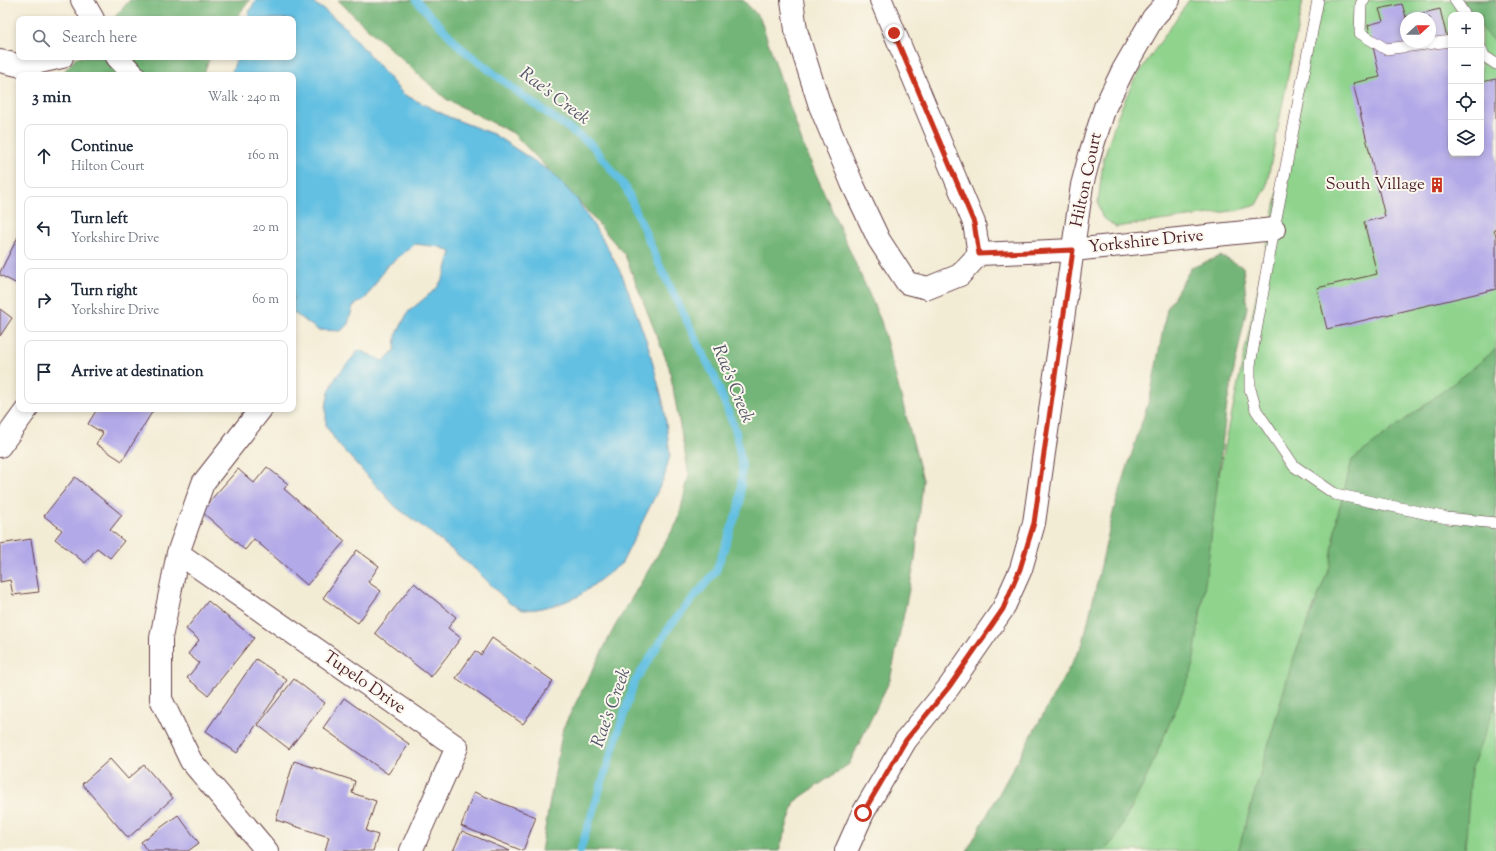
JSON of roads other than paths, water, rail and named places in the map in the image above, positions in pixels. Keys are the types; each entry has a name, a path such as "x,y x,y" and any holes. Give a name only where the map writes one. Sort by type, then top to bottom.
{"street":[{"path":"82,0 90,16"},
{"path":"792,0 796,30 820,106 852,184 879,240 907,283 928,288 960,275 979,254 974,223 881,0"},
{"name":"Hilton Court","path":"846,851 863,813 906,740 949,687 1003,609 1020,569 1034,523 1082,185 1091,150 1105,107 1123,70 1154,18 1169,0"},
{"path":"0,61 22,66 49,60"},
{"path":"121,60 131,72"},
{"name":"Yorkshire Drive","path":"979,254 1073,250 1274,229"},
{"path":"0,446 25,412"},
{"path":"259,412 203,483 178,553 161,638 160,699 191,761 267,851"},
{"name":"Tupelo Drive","path":"178,553 457,747 411,851"}],"lane":[{"path":"1318,0 1274,229 1250,365 1250,390 1256,410 1294,466 1335,494 1447,518 1496,522"},
{"path":"1364,0 1361,4 1360,33 1386,49 1448,41"},
{"path":"1455,0 1463,12"},
{"path":"1484,56 1496,64"}],"water":[{"path":"256,0 309,0 323,9 344,26 403,94 449,117 493,134 551,172 576,198 603,240 623,277 648,345 664,406 670,455 664,478 622,563 579,596 559,604 537,609 523,610 509,603 476,570 430,532 396,507 338,444 326,426 326,407 329,392 336,377 359,350 383,361 395,350 396,336 408,312 437,288 444,276 451,252 440,247 415,244 386,267 366,298 353,306 348,324 341,331 318,330 296,314 296,72 232,72 236,60 296,60 296,16 248,16"}],"waterway":[{"name":"Rae's Creek","path":"416,0 461,48 519,93 592,145 626,188 658,262 714,376 736,432 742,467 740,504 716,571 670,626 634,683 580,851"}],"place":[{"name":"South Village","path":"1437,185"}]}
